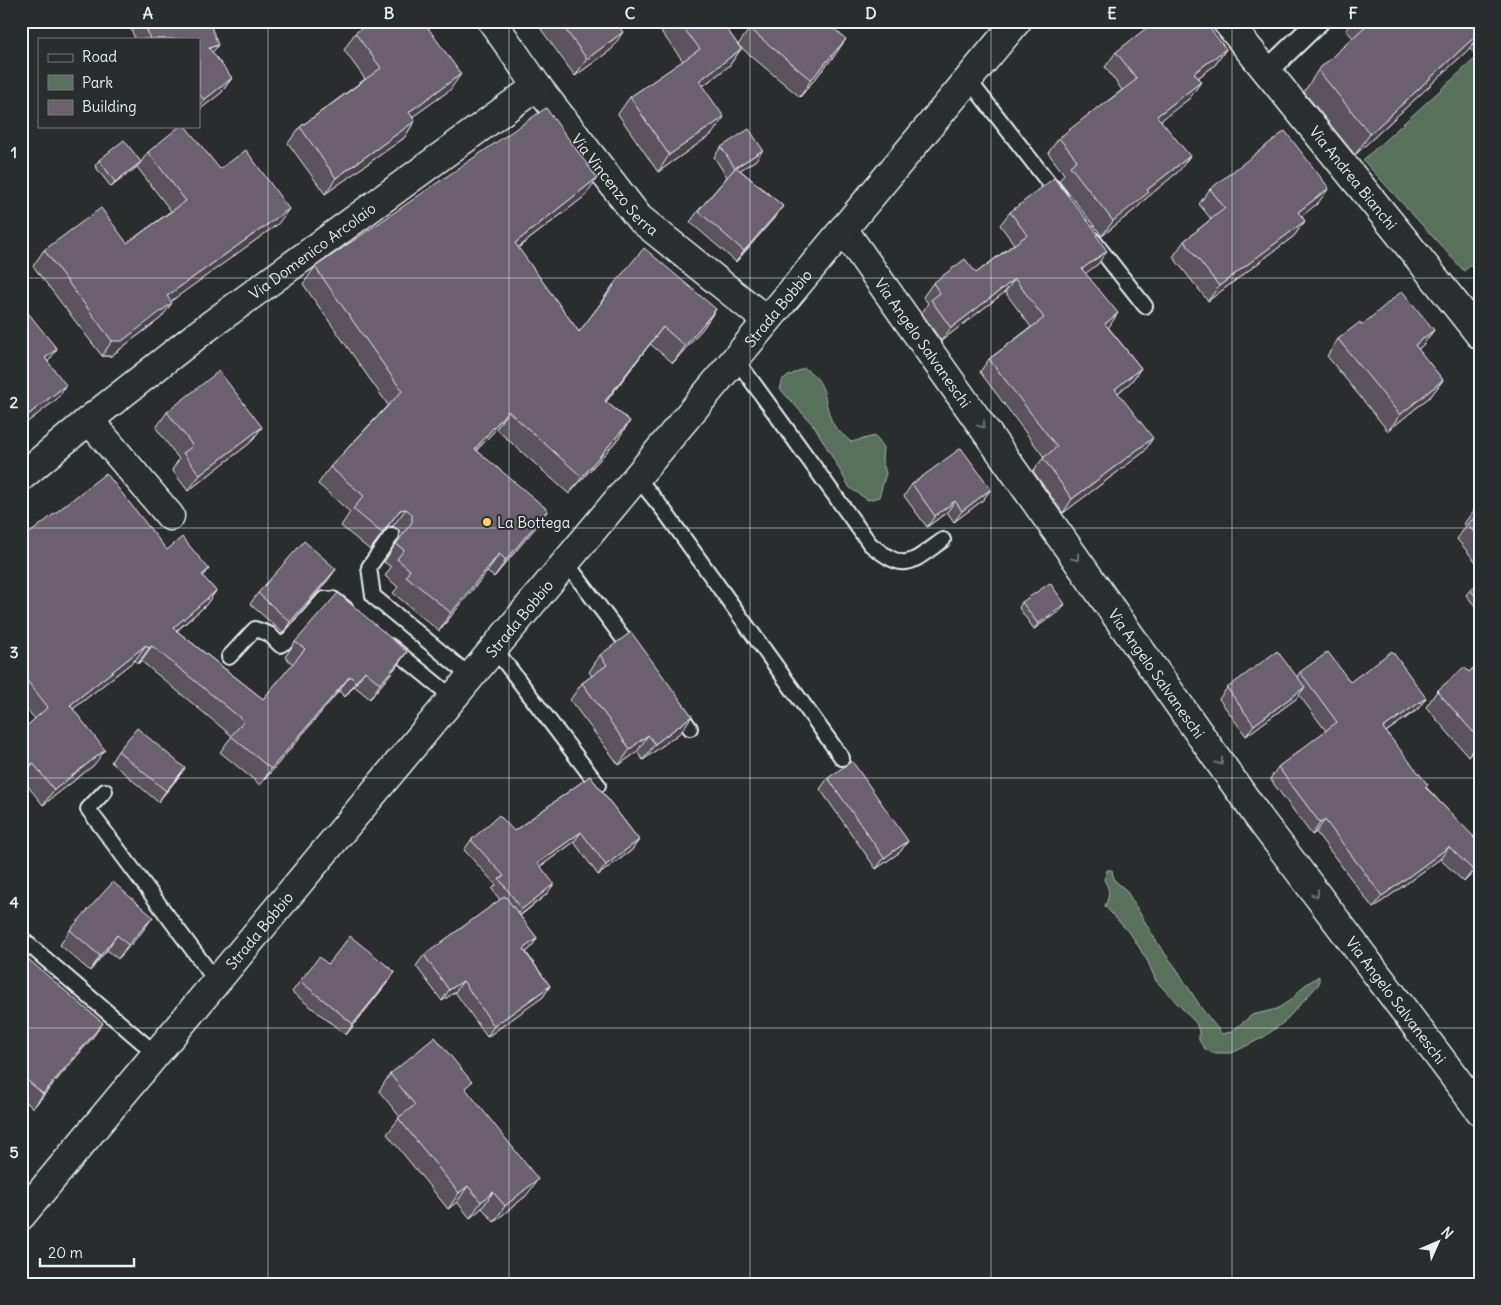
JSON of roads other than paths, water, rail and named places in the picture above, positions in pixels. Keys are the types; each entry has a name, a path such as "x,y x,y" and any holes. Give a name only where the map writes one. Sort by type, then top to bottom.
{"street":[{"name":"Via Vincenzo Serra","path":"492,21 537,86 639,218 766,320"},
{"name":"Strada Bobbio","path":"23,1210 156,1054 1017,21"},
{"name":"Via Andrea Bianchi","path":"1226,21 1403,238 1480,336"},
{"path":"1266,71 1319,21"},
{"name":"Via Domenico Arcolaio","path":"21,477 89,420 201,332 537,86"},
{"name":"Via Angelo Salvaneschi","path":"843,229 1259,818 1480,1111"},
{"path":"89,420 170,516"}],"lane":[{"path":"968,79 1066,205"},
{"path":"1084,228 1144,306"},
{"path":"735,358 870,544 888,559 905,563 916,559 943,540"},
{"path":"636,476 665,512 842,758"},
{"path":"392,535 368,567 373,596 470,676"},
{"path":"565,561 645,667"},
{"path":"229,657 255,628 269,634 280,645 287,641 324,599 333,599 356,617"},
{"path":"378,636 452,697"},
{"path":"494,648 598,784"},
{"path":"667,697 690,728"},
{"path":"105,791 88,808 216,981"},
{"path":"21,938 156,1054"}],"place":[{"name":"La Bottega","path":"487,522"}]}
